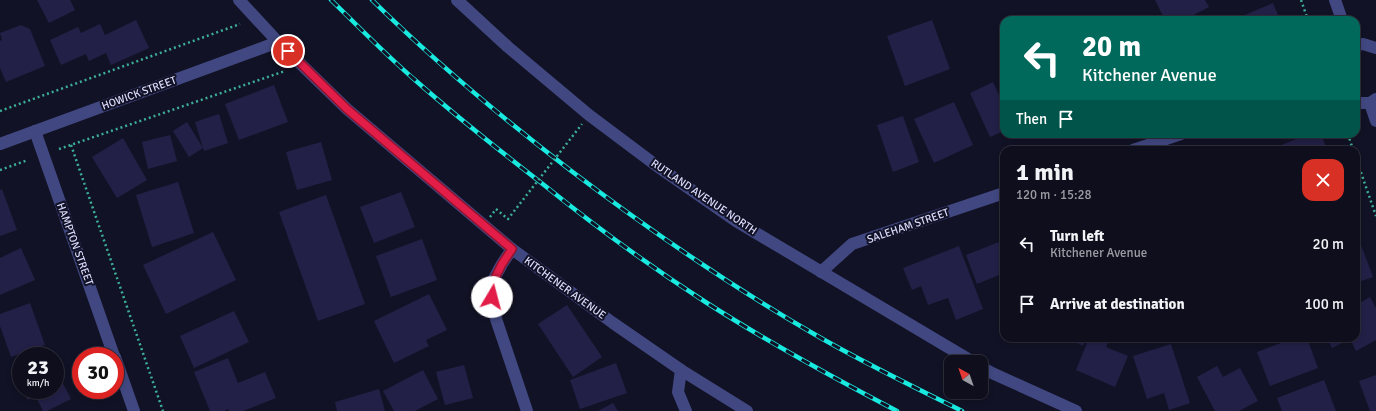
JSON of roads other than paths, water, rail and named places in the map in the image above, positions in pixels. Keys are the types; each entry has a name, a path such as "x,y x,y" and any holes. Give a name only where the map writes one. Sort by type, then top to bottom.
{"street":[{"name":"KITCHENER AVENUE","path":"239,0 278,42 353,114 512,249 612,323 681,370 747,411"},
{"name":"RUTLAND AVENUE NORTH","path":"457,0 508,47 589,115 657,166 736,221 961,355"},
{"path":"1335,0 1341,16"},
{"name":"HOWICK STREET","path":"0,144 278,42"},
{"path":"1360,44 1376,48"},
{"path":"1360,103 1373,101 1376,121"},
{"name":"HAMPTON STREET","path":"35,131 111,347"},
{"path":"1145,146 1169,138"},
{"name":"SALEHAM STREET","path":"821,272 852,244 1000,195"},
{"path":"512,249 502,264 492,284 493,310 527,411"},
{"path":"681,370 678,392 686,411"},
{"path":"988,371 1076,411"},
{"name":"HAMPTON STREET","path":"124,383 134,411"}],"railway":[{"path":"331,0 394,61 447,107 495,147 624,246 665,275 753,332 897,411"},
{"path":"372,0 419,45 493,109 570,170 659,235 751,296 814,334 869,364 962,411"}]}
